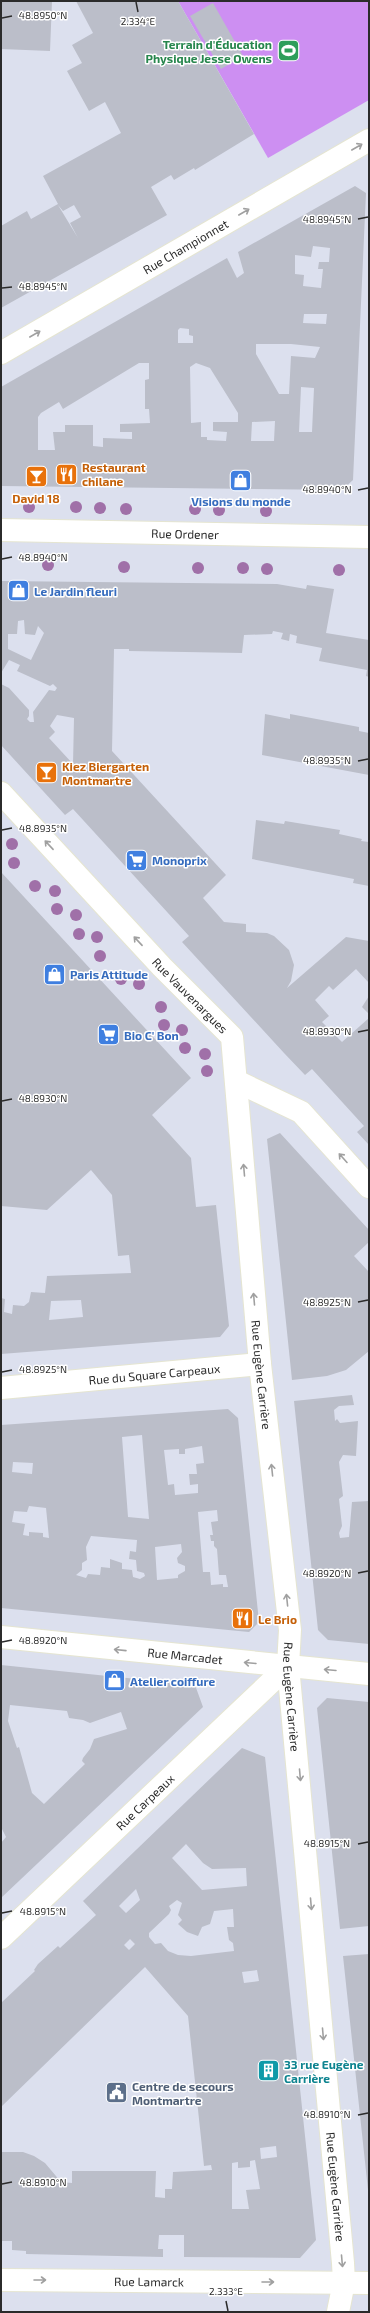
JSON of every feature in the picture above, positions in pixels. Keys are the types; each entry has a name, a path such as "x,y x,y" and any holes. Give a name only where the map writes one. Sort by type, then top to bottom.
{"street":[{"name":"Rue Championnet","path":"1,353 369,140"},
{"name":"Rue Ordener","path":"1,530 369,537"},
{"name":"Rue Vauvenargues","path":"1,793 162,967 232,1037 236,1081"},
{"path":"236,1081 301,1112 369,1187"},
{"name":"Rue Eugène Carrière","path":"236,1081 260,1364 290,1630 288,1666 344,2282 338,2312"},
{"name":"Rue du Square Carpeaux","path":"1,1388 260,1364"},
{"name":"Rue Marcadet","path":"1,1638 369,1674"},
{"name":"Rue Carpeaux","path":"1,1938 288,1666"},
{"name":"Rue Lamarck","path":"1,2280 369,2283"}],"shaded area":[{"name":"Terrain d'Éducation Physique Jesse Owens","path":"178,1 369,1 369,100 268,158"}],"building":[{"path":"1,1 52,1 50,51 1,49"},
{"path":"76,1 178,1 254,134 195,170 194,168 174,180 171,175 151,187 167,215 1,308 1,226 27,211 31,219 58,204 43,176 121,133 105,102 89,111 67,71 82,63 72,45 93,33","holes":["58,205 63,211 74,205 81,217 70,223 78,238"]},
{"path":"213,3 243,56 221,69 190,16"},
{"path":"355,186 366,193 353,480 342,490 1,486 1,387 227,258 237,278 244,273 238,252","holes":["313,246 330,248 329,262 319,262 318,269 323,269 321,288 303,286 304,275 295,274 295,255 311,257","304,314 327,314 326,324 303,323","180,328 189,329 189,335 193,336 193,343 178,343 178,330","256,344 291,344 320,347 315,358 291,356 289,394 279,394 256,354","139,363 149,363 149,379 145,380 145,409 149,409 150,423 120,424 120,432 132,432 132,439 103,438 103,447 93,446 93,425 65,425 65,432 53,432 55,450 38,450 38,417 41,413 59,402 63,409","196,363 210,368 238,413 238,422 213,422 213,431 227,432 226,441 207,440 207,437 201,437 201,422 191,423 190,367","301,387 314,388 312,432 299,432","275,421 274,441 251,441 252,422"]},
{"path":"1,581 277,584 306,589 307,585 334,589 326,633 369,640 369,677 366,676 367,670 319,661 322,648 296,643 297,636 290,634 289,641 281,639 283,633 273,631 272,634 244,635 242,653 129,651 129,649 114,649 112,751 226,875 203,898 224,922 246,924 246,932 267,933 274,936 289,950 294,965 291,981 287,988 346,937 369,941 369,983 356,969 333,990 329,986 315,1000 329,1016 322,1022 342,1042 369,1018 369,1145 357,1132 364,1126 312,1069 305,1075 182,942 189,936 73,809 65,815 1,745 1,684 9,688 29,710 29,716 27,719 30,722 34,722 33,712 49,690 55,691 57,688 53,684 50,686 17,671 20,665 9,660 1,673","holes":["24,620 25,634 35,635 38,626 44,633 31,660 8,649 8,634 17,634 18,621","57,715 74,718 73,764 49,738 55,732 50,726"]},
{"path":"265,714 290,719 290,714 359,727 359,731 369,733 369,775 262,755"},
{"path":"256,820 284,824 285,821 340,830 339,834 369,842 369,886 353,883 354,879 252,859"},
{"path":"1,872 191,1078 152,1115 191,1158 196,1207 216,1205 229,1326 220,1337 1,1354 1,1298 5,1299 4,1312 12,1314 13,1305 24,1306 29,1302 31,1292 45,1293 47,1276 131,1273 129,1255 118,1256 112,1195 91,1170 47,1210 1,1206","holes":["81,1300 83,1317 49,1320 51,1301"]},
{"path":"369,996 369,1014 362,1007"},
{"path":"280,1133 369,1230 369,1242 354,1256 369,1272 369,1351 346,1370 327,1376 292,1380 267,1139"},
{"path":"352,1395 354,1405 339,1406 334,1410 335,1421 337,1419 340,1423 358,1421 356,1456 343,1455 339,1462 343,1496 339,1499 342,1526 339,1533 340,1538 349,1537 352,1502 369,1501 369,1644 328,1640 318,1630 294,1401"},
{"path":"228,1409 238,1418 259,1622 249,1632 1,1608 1,1425","holes":["142,1435 149,1519 128,1517 122,1437","202,1446 204,1463 196,1464 197,1474 189,1474 190,1485 198,1484 198,1493 175,1495 174,1484 168,1485 164,1450 179,1449 179,1454 185,1454 185,1449","13,1462 33,1463 32,1474 12,1472","29,1506 46,1508 49,1538 43,1537 43,1533 29,1532 29,1536 23,1535 25,1524 12,1522 14,1511 27,1512","217,1510 218,1521 211,1522 213,1535 210,1535 211,1541 214,1541 214,1546 217,1549 219,1575 226,1575 228,1587 223,1587 223,1584 211,1585 210,1572 203,1572 198,1512","91,1536 137,1540 136,1552 130,1551 129,1559 136,1560 137,1571 144,1573 145,1576 140,1579 133,1577 132,1570 122,1569 122,1563 110,1559 110,1568 101,1567 100,1575 88,1574 86,1578 76,1575 82,1570 82,1563 87,1560 86,1547","181,1544 182,1552 177,1558 178,1563 185,1566 185,1571 178,1575 178,1578 157,1580 155,1547"]},
{"path":"1,1665 195,1685 203,1707 1,1898 1,1843 6,1837 1,1827","holes":["10,1705 67,1711 69,1718 83,1720 90,1723 121,1712 127,1729 94,1739 90,1749 83,1758 82,1761 85,1764 44,1804 32,1793 19,1747 17,1748 8,1721"]},
{"path":"327,1698 369,1702 369,1926 340,1929 317,1708"},
{"path":"242,1748 265,1757 316,2240 300,2258 184,2257 184,2235 159,2235 158,2249 163,2249 163,2257 26,2254 26,2251 12,2250 12,2241 1,2241 1,2152 23,2152 34,2156 45,2163 61,2182 72,2183 72,2171 156,2171 155,2197 165,2198 165,2189 172,2189 173,2172 212,2170 211,2165 204,2166 188,2016 145,1967 1,2107 1,2003 35,1971 34,1970 38,1964 58,1946 60,1948 96,1915 83,1901","holes":["186,1844 203,1863 212,1869 246,1868 247,1886 202,1890 172,1858","136,1889 140,1900 126,1913 119,1906","177,1900 182,1903 178,1915 182,1920 178,1924 187,1932 198,1936 202,1927 210,1924 214,1911 233,1909 234,1927 227,1927 229,1940 233,1943 234,1951 191,1956 178,1955 168,1951 161,1943 155,1944 149,1937 149,1933 169,1914 171,1910 169,1906","130,1939 135,1944 129,1950 124,1945","257,1970 259,1981 244,1983 242,1972","276,2146 277,2157 261,2159 260,2148","255,2160 260,2189 246,2190 249,2209 232,2209 232,2163 238,2162 238,2168 250,2167 250,2161"]},
{"path":"369,1954 369,2190 368,2190 343,1956"}],"place":[{"name":"Terrain d'Éducation Physique Jesse Owens","path":"288,51"},
{"name":"Restaurant chilane","path":"66,474"},
{"name":"David 18","path":"36,477"},
{"name":"Visions du monde","path":"241,480"},
{"name":"Le Jardin fleuri","path":"18,591"},
{"name":"Kiez Biergarten Montmartre","path":"47,773"},
{"name":"Monoprix","path":"136,860"},
{"name":"Paris Attitude","path":"54,974"},
{"name":"Bio C' Bon","path":"109,1035"},
{"name":"Le Brio","path":"243,1619"},
{"name":"Atelier coiffure","path":"115,1681"},
{"name":"33 rue Eugène Carrière","path":"268,2071"},
{"name":"Centre de secours Montmartre","path":"117,2093"}]}
